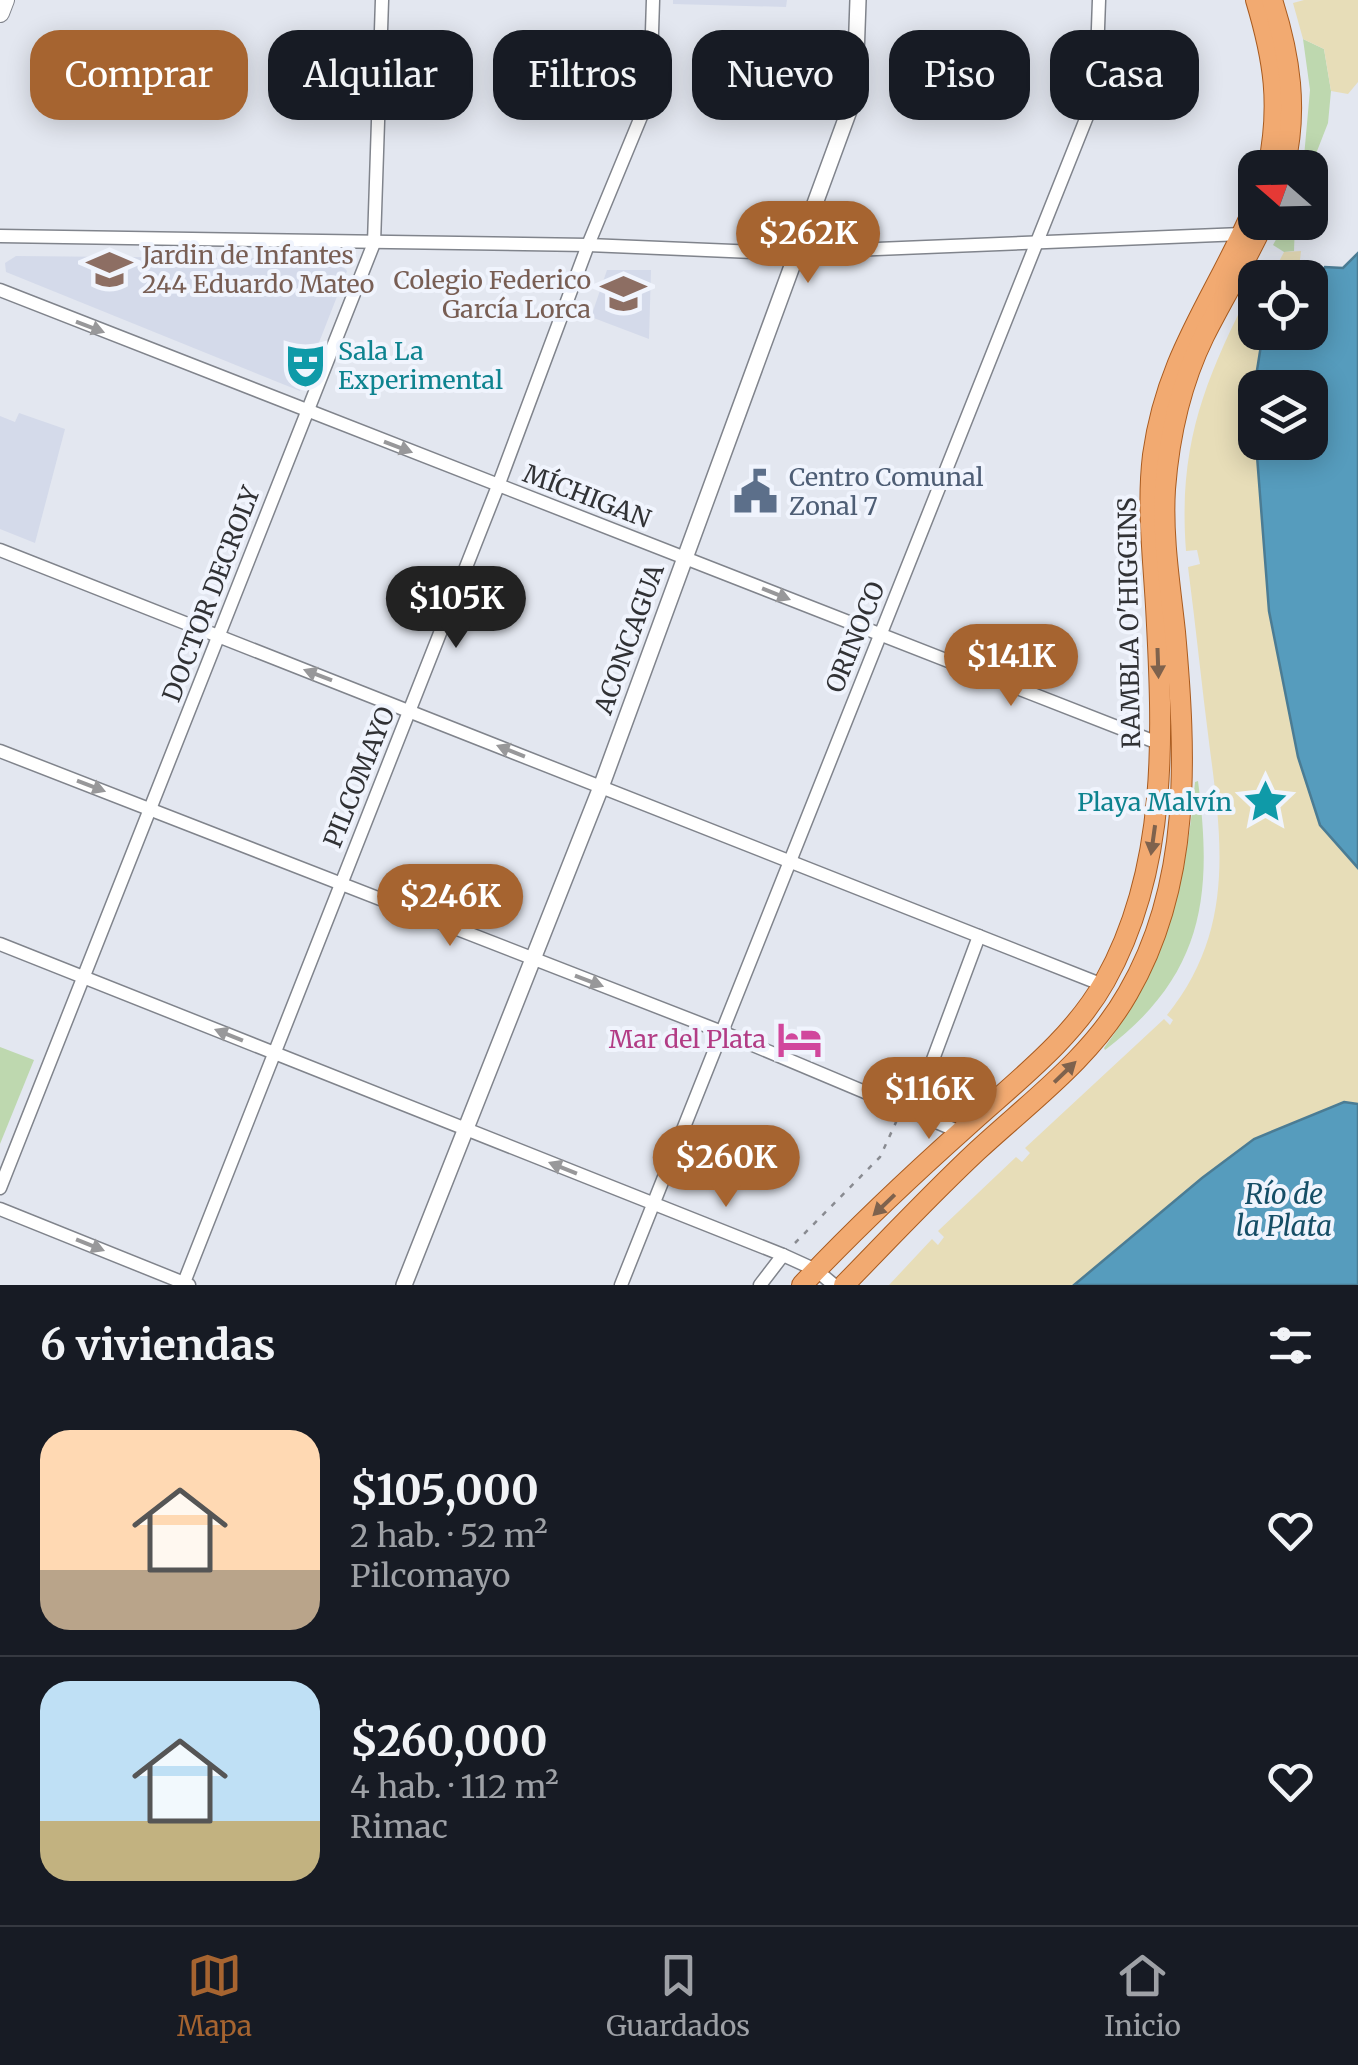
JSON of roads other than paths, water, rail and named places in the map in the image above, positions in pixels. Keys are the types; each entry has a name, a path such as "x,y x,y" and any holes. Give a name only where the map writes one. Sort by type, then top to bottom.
{"main road":[{"path":"0,13 5,0"},
{"path":"1256,0 1276,82 1270,150"},
{"path":"1272,0 1286,50 1292,98 1287,150"},
{"name":"RAMBLA O'HIGGINS","path":"809,1277 1078,1021 1103,985 1133,918 1149,865 1156,818 1159,668 1150,524 1154,455 1180,353 1239,240"},
{"name":"RAMBLA O'HIGGINS","path":"844,1285 968,1160 1075,1063 1122,1002 1151,944 1176,858 1184,780 1166,549 1169,455 1194,358 1255,240"}],"street":[{"name":"DOCTOR DECROLY","path":"0,1188 374,243 382,0"},
{"name":"PILCOMAYO","path":"185,1284 498,486 588,245 650,95 652,0"},
{"name":"ACONCAGUA","path":"404,1285 602,787 853,97 858,0"},
{"name":"ORINOCO","path":"622,1285 1095,94 1099,0"},
{"path":"0,236 797,252 1238,234"},
{"name":"MÍCHIGAN","path":"0,290 1158,743"},
{"path":"0,550 1103,985"},
{"path":"0,751 722,1032 960,1132"},
{"path":"913,1114 979,936"},
{"path":"0,944 784,1256 809,1277 834,1285"},
{"path":"0,1209 185,1284"},
{"path":"760,1285 784,1256"}],"water":[{"path":"1358,253 1358,868 1320,825 1298,757 1269,611 1257,460 1328,460 1328,370 1257,370 1260,350 1328,350 1328,267 1343,268"},
{"name":"Río de la Plata","path":"1344,1102 1358,1104 1358,1285 1074,1285 1254,1139"}],"place":[{"name":"Jardin de Infantes 244 Eduardo Mateo","path":"109,269"},
{"name":"Colegio Federico García Lorca","path":"624,294"},
{"name":"Sala La Experimental","path":"305,365"},
{"name":"Centro Comunal Zonal 7","path":"756,491"},
{"name":"Playa Malvín","path":"1265,802"},
{"name":"Mar del Plata","path":"799,1039"}]}
